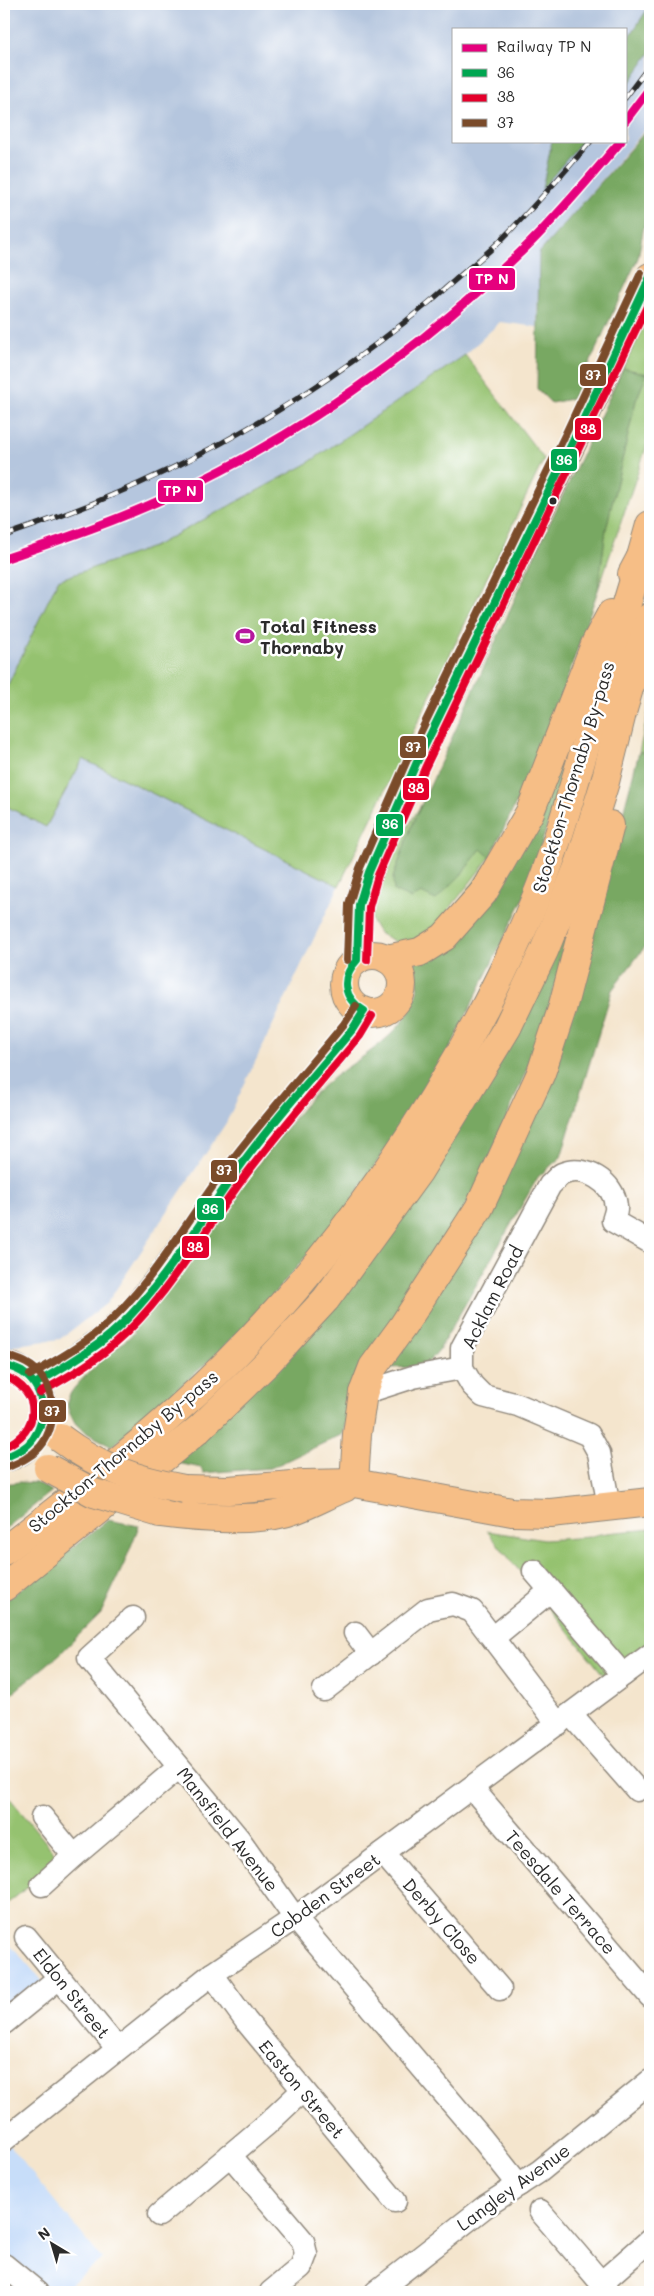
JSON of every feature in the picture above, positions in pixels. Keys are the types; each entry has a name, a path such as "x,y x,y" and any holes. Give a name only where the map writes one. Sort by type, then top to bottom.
{"main road":[{"path":"358,960 358,905 372,863 416,764 563,462 650,277"},
{"path":"387,959 420,952 444,937 483,894 530,812 596,642 641,557 650,525"},
{"name":"Stockton-Thornaby By-pass","path":"4,1551 179,1409 244,1345 302,1282 402,1147 446,1076 497,985 534,904 565,816 641,557"},
{"name":"Stockton-Thornaby By-pass","path":"4,1587 199,1429 266,1364 326,1299 419,1171 507,1028 544,951 580,862 605,782 623,709 650,617"},
{"path":"354,1483 356,1434 363,1393 373,1368 403,1326 478,1208 541,1073 562,1009 650,671"},
{"path":"372,955 387,959 395,965 400,973 402,982 397,1000 383,1011 364,1011 350,1001 344,985 349,969 358,960 372,955"},
{"path":"35,1384 68,1365 106,1338 134,1311 165,1272 242,1162 352,1030 364,1011"},
{"path":"4,1365 25,1374 35,1384 41,1397 44,1411 60,1438 81,1454 114,1471 145,1482 184,1489 228,1490 305,1484 354,1483 512,1512 551,1513 650,1502"},
{"path":"8,1457 25,1449 35,1438 42,1425 44,1411"},
{"path":"8,1457 48,1468 94,1492 160,1513 192,1518 237,1518 292,1511 354,1483"}],"street":[{"name":"Acklam Road","path":"609,1506 598,1453 589,1435 518,1405 483,1396 472,1385 462,1368 462,1348 550,1185 562,1174 577,1172 592,1174 602,1181 612,1193 616,1206 613,1221 650,1242"},
{"path":"363,1393 414,1377 462,1368"},
{"path":"534,1571 623,1675"},
{"path":"493,1638 550,1591"},
{"path":"324,1690 428,1610 453,1604 472,1611 493,1638 565,1720 637,1790"},
{"name":"Mansfield Avenue","path":"133,1618 89,1658 239,1839 295,1918 480,2136 518,2185"},
{"path":"355,1633 371,1654"},
{"name":"Cobden Street","path":"4,2140 212,1974 295,1918 383,1854 650,1655"},
{"path":"42,1885 179,1767"},
{"name":"Teesdale Terrace","path":"472,1788 650,1996"},
{"path":"42,1818 74,1856"},
{"name":"Derby Close","path":"383,1854 500,1989"},
{"name":"Eldon Street","path":"26,1937 117,2048"},
{"name":"Easton Street","path":"212,1974 246,2021 395,2201"},
{"path":"4,2023 59,1978"},
{"name":"Langley Avenue","path":"376,2292 486,2206 540,2171 650,2081"},
{"path":"159,2215 303,2090"},
{"path":"230,2155 303,2241 306,2254 301,2267 271,2292"},
{"path":"540,2211 605,2288 650,2240"},
{"path":"4,2265 37,2292"}],"shaded area":[{"path":"4,4 650,4 650,124 539,253 537,327 500,322 465,355 305,465 153,547 58,580 4,693"},
{"path":"83,758 339,886 226,1123 107,1303 60,1339 16,1345 4,1354 4,805 46,827"},
{"path":"4,1937 44,1983 4,2014"},
{"path":"4,2139 102,2259 61,2292 4,2292"}],"green space":[{"path":"650,5 650,53 626,88 626,42"},
{"path":"644,133 650,137 650,204 647,210 638,258 579,386 571,399 551,403 537,389 539,253"},
{"path":"552,142 581,142 542,189"},
{"path":"650,312 650,436 598,590 606,529 636,400 647,374 623,368"},
{"name":"Total Fitness Thornaby","path":"465,355 544,459 339,886 83,759 46,827 4,805 4,693 58,580 153,547 305,465"},
{"path":"623,368 647,374 636,400 606,529 598,590 543,748 490,857 481,849 460,876 436,900 421,893 411,899 394,891 393,878 410,830 537,550"},
{"path":"650,706 650,753 639,752"},
{"path":"639,752 650,753 650,940 612,990 561,1157 538,1177 439,1350 424,1367 383,1368 457,1261 617,836"},
{"path":"559,765 566,769 524,897 446,1057 345,1211 255,1316 208,1362 112,1446 84,1431 76,1424 69,1412 68,1399 71,1392 87,1374 135,1332 129,1326 312,1096 338,1074 366,1055 401,1024 415,998 418,979 414,965"},
{"path":"424,800 410,830 393,878 421,893 460,876 481,848 490,857 433,930 410,942 396,942 379,933 371,920 372,900 397,844"},
{"path":"570,924 573,926 538,1042 484,1172 445,1244 354,1387 343,1434 271,1468 203,1473 201,1468 178,1463 337,1301 388,1237 440,1163"},
{"path":"19,1482 36,1483 52,1491 4,1530 4,1484"},
{"path":"108,1520 139,1526 101,1613 60,1654 4,1700 4,1602"},
{"path":"650,1529 650,1646 610,1683 487,1531 544,1540 590,1537"},
{"path":"4,1791 61,1861 4,1906"}],"railway":[{"path":"626,97 650,65"},
{"path":"4,536 62,516 145,481 239,433 329,378 414,315 490,250 514,227 590,142"}],"transit line":[{"path":"626,120 650,88"},
{"path":"4,559 92,528 157,502 226,468 273,442 319,413 408,350 491,280 554,218 620,142"},
{"name":"37","path":"347,960 349,904 360,868 407,760 567,431 641,273"},
{"name":"36","path":"364,1011 357,1006 348,994 346,981 357,960 359,905 369,872 416,764 576,435 650,277"},
{"name":"38","path":"367,960 369,907 378,875 425,768 650,300"},
{"name":"37","path":"30,1375 92,1337 138,1291 235,1156 344,1024 356,1006"},
{"name":"36","path":"35,1384 80,1357 105,1339 143,1302 254,1148 281,1113 352,1030 364,1011"},
{"name":"38","path":"40,1393 105,1352 152,1305 170,1283 251,1168 360,1036 372,1016"},
{"name":"37","path":"8,1356 26,1363 36,1370 49,1390 52,1401 51,1425 47,1437 37,1451 8,1467"},
{"name":"36","path":"4,1365 20,1371 29,1378 35,1386 42,1403 41,1421 33,1439 20,1450 4,1458"},
{"name":"38","path":"4,1376 17,1383 26,1391 31,1401 32,1411 31,1421 25,1431 16,1440 4,1447"}],"place":[{"name":"Total Fitness Thornaby","path":"245,636"}]}
